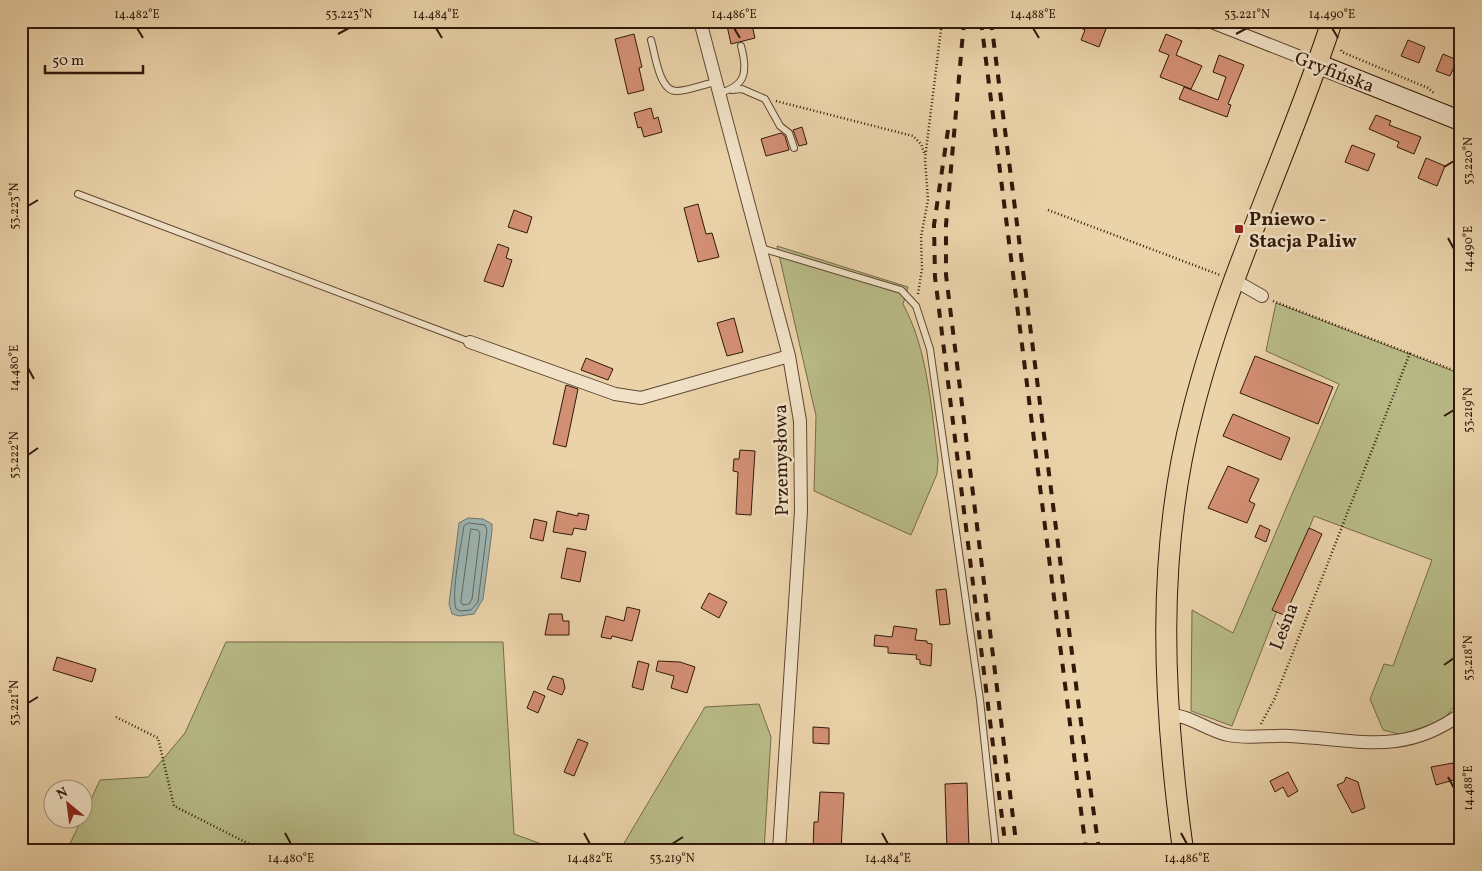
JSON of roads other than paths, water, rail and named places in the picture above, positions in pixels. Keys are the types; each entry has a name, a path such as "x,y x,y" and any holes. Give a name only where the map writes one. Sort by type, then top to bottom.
{"main road":[{"path":"1183,850 1168,715 1166,601 1178,481 1192,411 1205,366 1234,280 1318,64 1332,21"},
{"name":"Gryfińska","path":"1318,64 1461,121"}],"street":[{"name":"Przemysłowa","path":"700,21 789,356 799,404 802,472 779,850"},
{"name":"Gryfińska","path":"1206,26 1318,64"},
{"path":"1234,280 1262,296"},
{"path":"470,342 615,394 641,398 789,356"},
{"path":"1168,715 1177,715 1220,733 1372,743 1398,742 1432,732 1461,714"}],"lane":[{"path":"651,40 661,78 669,88 677,91 717,87 732,90 742,89 763,98 769,104 780,126 789,133 794,148"},
{"path":"732,90 742,80 744,72 741,46"},
{"path":"78,194 470,342"},
{"path":"760,248 901,290 916,306 930,349 955,515 980,700 996,850"}],"water":[{"path":"468,518 483,519 492,524 492,531 483,599 474,614 459,616 452,614 449,604 459,523"}],"railway":[{"path":"964,21 946,225 946,275 1017,850"},
{"path":"981,21 1086,850"},
{"path":"991,21 1099,850"},
{"path":"948,130 934,225 935,277 1006,850"}],"place":[{"name":"Pniewo - Stacja Paliw","path":"1239,229"}]}
